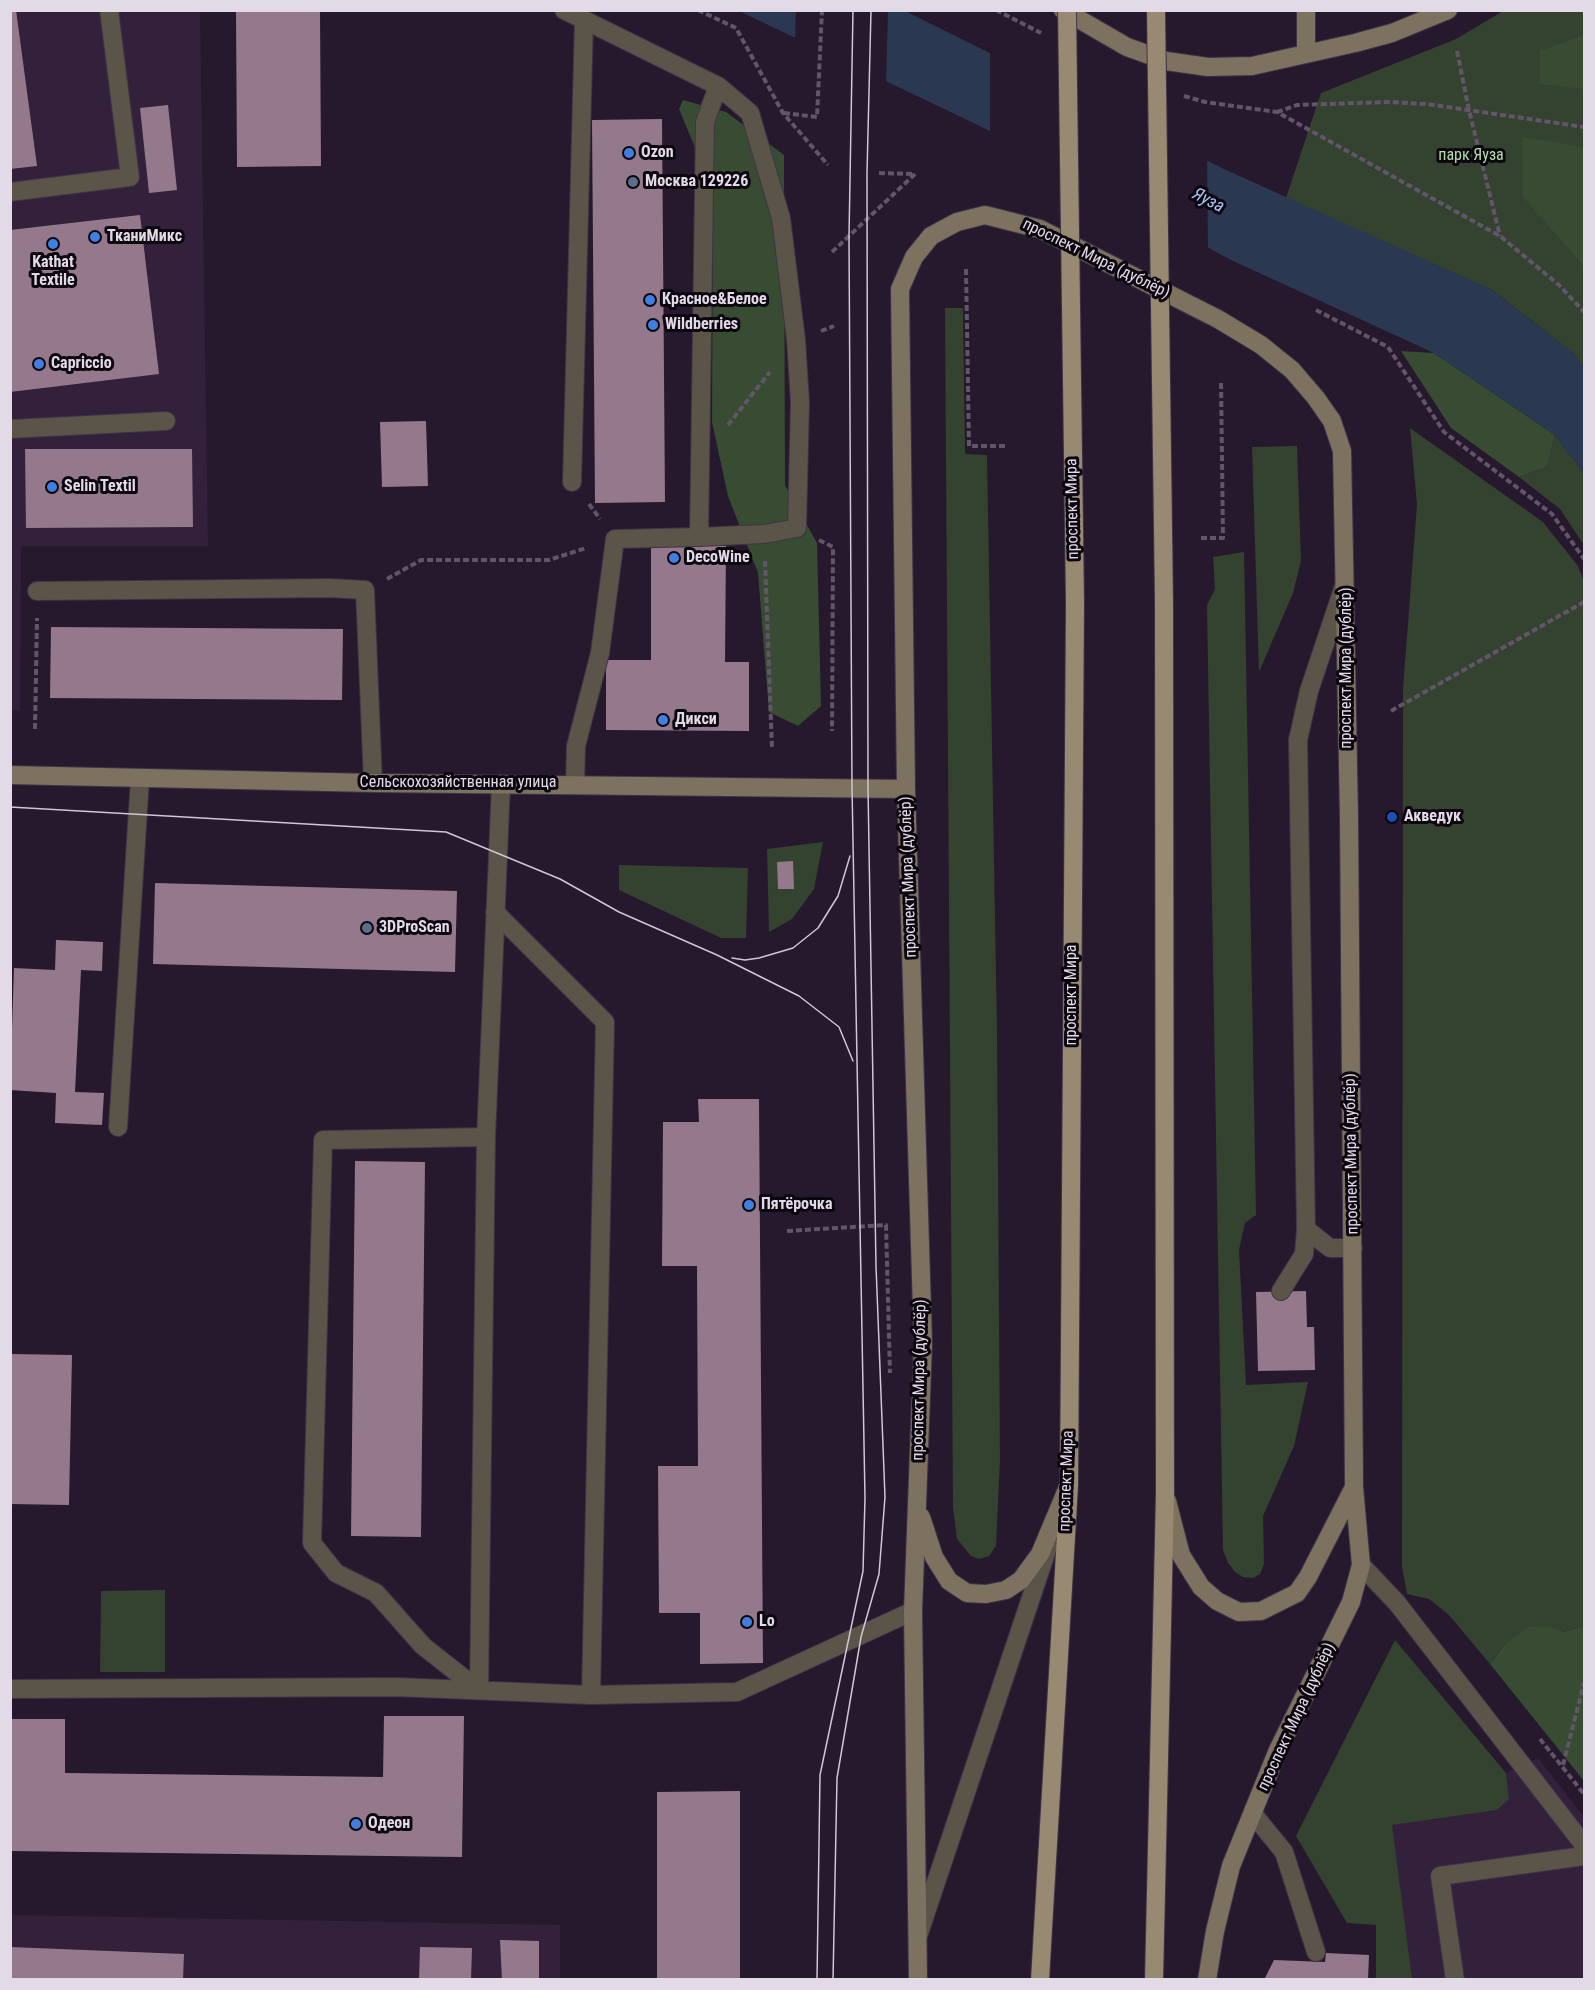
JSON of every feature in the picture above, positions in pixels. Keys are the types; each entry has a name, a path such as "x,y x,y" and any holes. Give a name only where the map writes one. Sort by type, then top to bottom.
{"main road":[{"path":"1065,10 1127,47 1166,61 1208,67 1252,66 1306,54 1392,33 1448,10"},
{"name":"проспект Мира","path":"1040,1980 1069,1485 1075,603 1065,10"},
{"path":"1154,1980 1165,1493 1164,603 1156,10"},
{"path":"1306,10 1306,54"},
{"name":"проспект Мира (дублёр)","path":"918,1980 913,1611 923,1343 906,789 900,289 914,257 932,236 957,222 985,215 1040,229 1218,319 1261,345 1292,370 1332,421 1342,451 1346,578 1354,1487 1361,1564 1351,1602 1278,1750 1231,1866 1215,1931 1207,1980"},
{"name":"Сельскохозяйственная улица","path":"10,775 373,783 906,789"},
{"name":"проспект Мира (дублёр)","path":"917,1480 921,1521 934,1557 949,1581 967,1593 986,1594 1006,1590 1021,1580 1040,1554 1069,1485"},
{"name":"проспект Мира (дублёр)","path":"1165,1493 1181,1555 1201,1587 1217,1601 1239,1612 1261,1611 1297,1593 1308,1577 1354,1487"},
{"path":"917,1940 929,1980"}],"street":[{"path":"10,192 130,177 110,10"},
{"path":"564,10 718,86 750,112 781,219 796,340 800,402 797,528 764,534 615,539 600,653 576,746 575,784"},
{"path":"572,482 584,20"},
{"path":"699,537 705,122 718,86"},
{"path":"10,429 166,421"},
{"path":"1281,1291 1304,1254 1306,1230 1298,740 1309,691 1346,578"},
{"path":"37,591 317,588 365,590 373,783"},
{"path":"118,1127 140,778"},
{"path":"479,1690 486,1137 501,784"},
{"path":"495,912 605,1022 591,1695"},
{"path":"479,1690 423,1646 376,1593 336,1573 312,1543 323,1140 486,1137"},
{"path":"1306,1230 1330,1248 1353,1248"},
{"path":"917,1940 1069,1485"},
{"path":"1361,1564 1404,1612 1584,1845"},
{"path":"10,1689 396,1687 591,1695 737,1692 913,1611"},
{"path":"1253,1814 1284,1852 1316,1952"},
{"path":"1455,1980 1440,1876 1584,1856"}],"path":[{"path":"698,10 736,28 783,113 828,165"},
{"path":"783,113 817,117 822,10"},
{"path":"1457,51 1468,110 1500,236"},
{"path":"1584,127 1427,104 1349,102 1297,105 1277,112 1500,236 1559,285 1584,312"},
{"path":"832,252 915,174 879,173"},
{"path":"966,269 969,446 1006,446"},
{"path":"1316,310 1388,347 1444,432 1552,514 1584,560"},
{"path":"699,460 796,340"},
{"path":"1201,538 1223,538 1221,380"},
{"path":"365,590 422,560 549,560 615,539 572,482"},
{"path":"764,534 772,749"},
{"path":"832,731 833,547"},
{"path":"35,729 37,591"},
{"path":"1391,711 1584,602"},
{"path":"788,1231 886,1225 890,1373"},
{"path":"1563,1766 1584,1683"}],"shaded area":[{"path":"11,11 200,11 208,546 21,546 20,711 11,710"},
{"path":"1538,1758 1584,1817 1584,1979 1412,1979 1391,1825 1497,1810 1509,1799 1506,1773"},
{"path":"11,1915 560,1925 560,1979 11,1980"}],"green space":[{"name":"парк Яуза","path":"1503,11 1584,11 1584,367 1573,353 1492,290 1286,198 1321,93 1456,39"},
{"path":"1584,35 1584,89 1540,84 1540,51"},
{"path":"683,100 726,112 784,155 785,485 817,543 821,706 798,726 769,712 758,573 728,496 712,422 713,191 679,109"},
{"path":"1522,137 1584,147 1584,266 1523,197"},
{"path":"945,308 963,308 965,454 987,455 997,1033 1000,1459 996,1546 989,1556 979,1559 971,1556 957,1539 953,1507"},
{"path":"1401,351 1434,353 1555,435 1547,467 1519,477 1451,428"},
{"path":"1410,428 1543,522 1578,566 1584,582 1584,1626 1563,1632 1550,1626 1505,1644 1490,1664 1449,1615 1429,1599 1407,1594 1402,1567 1403,689 1417,504"},
{"path":"1555,435 1584,473 1584,545 1560,509 1519,477 1547,467"},
{"path":"1297,446 1301,561 1293,593 1259,672 1252,447"},
{"path":"1244,552 1256,1215 1245,1223 1239,1250 1246,1385 1308,1382 1294,1446 1263,1516 1264,1564 1260,1574 1253,1578 1243,1577 1235,1572 1228,1563 1223,1550 1207,605 1215,589 1213,557"},
{"path":"823,842 814,889 792,919 769,932 767,849"},
{"path":"619,865 748,868 746,938 721,938 619,890"},
{"path":"165,1590 165,1672 100,1672 101,1591"},
{"path":"1550,1626 1563,1632 1584,1626 1584,1781 1490,1664 1505,1644 1529,1627"},
{"path":"1395,1640 1506,1773 1509,1799 1497,1810 1392,1825 1412,1979 1376,1979 1376,1925 1347,1923 1296,1836"}],"water":[{"name":"Яуза","path":"739,11 905,11 1224,169 1492,290 1573,353 1584,367 1584,473 1555,435 1434,353 1231,260 1007,139"}],"pier":[{"path":"796,11 888,11 886,84 795,40"},
{"path":"990,49 1207,157 1208,250 990,135"}],"building":[{"path":"10,10 16,10 37,166 10,169"},
{"path":"236,10 320,10 321,166 237,167"},
{"path":"168,105 177,190 149,193 140,108"},
{"path":"662,119 665,502 595,503 592,120"},
{"path":"140,215 159,374 10,392 10,230"},
{"path":"426,421 428,486 382,487 380,422"},
{"path":"25,449 192,449 193,527 26,528"},
{"path":"651,545 726,546 725,662 749,662 749,731 606,730 606,660 651,660"},
{"path":"51,627 343,629 342,700 50,698"},
{"path":"793,861 794,889 778,889 777,862"},
{"path":"155,883 457,891 455,972 153,964"},
{"path":"56,940 103,942 102,971 81,970 75,1092 104,1093 102,1125 55,1123 56,1093 10,1090 14,968 55,970"},
{"path":"698,1099 759,1099 763,1663 700,1664 700,1613 659,1613 658,1466 698,1466 697,1266 662,1266 663,1122 699,1122"},
{"path":"355,1161 425,1162 421,1537 351,1536"},
{"path":"1306,1291 1307,1327 1314,1327 1315,1370 1258,1371 1256,1292"},
{"path":"10,1354 72,1355 69,1505 10,1504"},
{"path":"384,1716 464,1716 462,1857 10,1851 10,1719 65,1719 65,1773 383,1777"},
{"path":"740,1791 740,1980 657,1980 657,1792"},
{"path":"500,1940 539,1941 539,1980 502,1980"},
{"path":"10,1947 184,1954 183,1980 10,1980"},
{"path":"420,1947 472,1948 471,1980 419,1980"},
{"path":"1326,1953 1369,1955 1368,1980 1264,1980 1274,1960 1325,1962"}],"tram line":[{"path":"817,1980 820,1775 863,1571 865,1498 852,787 849,236 853,10"},
{"path":"833,1980 837,1778 861,1637 879,1574 885,1497 876,1266 868,788 867,173 871,10"},
{"path":"10,807 446,832 560,879 619,912 717,955 799,996 839,1027 853,1061"},
{"path":"732,958 745,960 759,958 793,948 818,928 838,896 850,856"}],"place":[{"name":"Ozon","path":"629,153"},
{"name":"Москва 129226","path":"633,182"},
{"name":"ТканиМикс","path":"95,237"},
{"name":"Kathat Textile","path":"53,244"},
{"name":"Красное&Белое","path":"650,300"},
{"name":"Wildberries","path":"653,325"},
{"name":"Capriccio","path":"39,364"},
{"name":"Selin Textil","path":"52,487"},
{"name":"DecoWine","path":"674,558"},
{"name":"Дикси","path":"663,720"},
{"name":"Акведук","path":"1392,817"},
{"name":"3DProScan","path":"367,928"},
{"name":"Пятёрочка","path":"749,1205"},
{"name":"Lo","path":"747,1622"},
{"name":"Одеон","path":"356,1824"}]}
